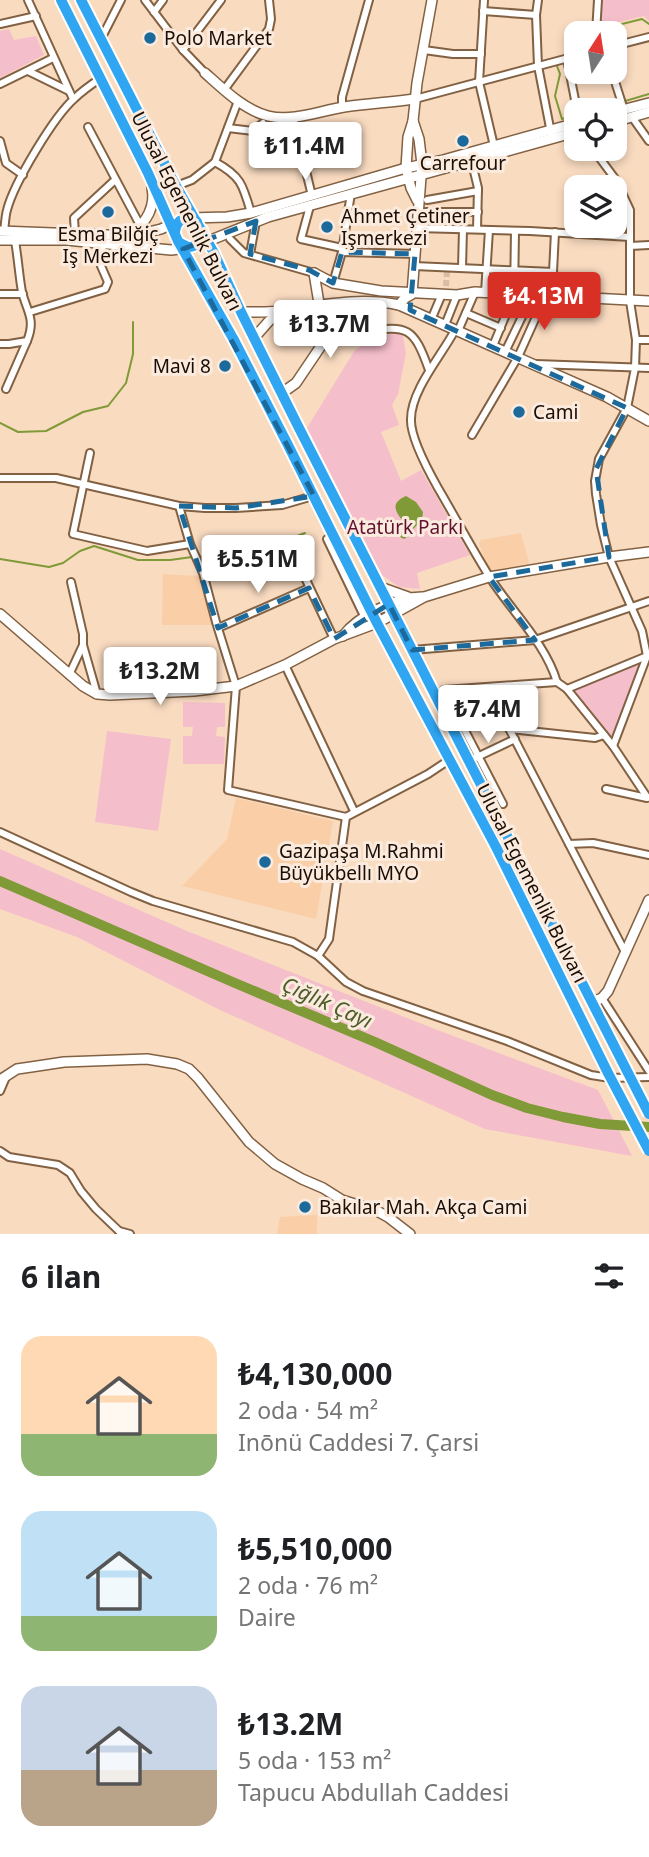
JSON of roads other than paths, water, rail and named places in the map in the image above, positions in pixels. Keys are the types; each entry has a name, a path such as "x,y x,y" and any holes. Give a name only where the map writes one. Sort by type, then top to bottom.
{"highway":[{"name":"Ulusal Egemenlik Bulvarı","path":"61,0 148,173 187,232 234,340 371,618 496,847 649,1151"},
{"name":"Ulusal Egemenlik Bulvarı","path":"80,0 176,186 187,232"},
{"name":"Ulusal Egemenlik Bulvarı","path":"187,232 208,241 241,312 412,650 474,758 597,1000 626,1069 649,1114"}],"street":[{"path":"28,0 73,99"},
{"path":"101,39 121,0"},
{"path":"145,0 183,50 205,73 238,101 270,117 293,117 415,99 564,59"},
{"path":"154,12 163,0"},
{"path":"183,50 221,0"},
{"path":"225,90 269,29 269,0"},
{"path":"342,108 342,97 369,0"},
{"path":"422,200 407,173 408,137 413,121 432,0"},
{"path":"484,0 480,82 494,146"},
{"path":"538,0 538,66 552,134"},
{"path":"597,21 598,0"},
{"path":"483,11 536,15"},
{"path":"0,24 36,16"},
{"path":"627,43 649,37"},
{"path":"424,51 481,54"},
{"path":"0,84 53,58"},
{"path":"28,71 69,91"},
{"path":"2,235 7,209 23,174 56,120 73,99 101,78"},
{"path":"176,186 192,180 215,162 238,101"},
{"path":"627,106 649,103"},
{"path":"627,118 649,113"},
{"path":"293,117 311,201 301,239 342,250 415,254"},
{"path":"632,117 649,141"},
{"path":"399,305 412,294 416,228 422,200 422,164 419,139 413,121"},
{"path":"228,128 253,131 263,123"},
{"path":"88,127 141,227"},
{"path":"311,201 351,193 407,173 422,164 471,156 564,128"},
{"path":"208,241 253,217 407,173 421,174 494,146 564,133"},
{"path":"0,141 3,163 23,174"},
{"path":"471,156 478,191 478,229"},
{"path":"602,161 616,180 630,210 630,301 636,340 635,368 627,408 603,448 596,469 596,494 609,556 633,607 648,655 612,746"},
{"path":"215,162 232,172 240,182 248,201 253,217 250,254"},
{"path":"132,236 149,213 154,196 148,173"},
{"path":"75,234 74,218 115,180"},
{"path":"422,200 478,191"},
{"path":"333,284 342,250 351,193"},
{"path":"426,212 478,212"},
{"path":"2,235 132,236 161,229 187,232 227,217 253,217"},
{"path":"416,228 631,237"},
{"path":"462,268 463,229"},
{"path":"489,230 486,270 480,293 429,370 413,407 411,428 428,469 489,577 551,664 557,682 567,689 604,735 648,798"},
{"path":"493,346 514,295 515,231"},
{"path":"2,235 15,241 66,240 171,250 187,232"},
{"path":"472,435 518,358 548,297 553,272 555,232"},
{"path":"230,239 244,253 314,273 333,284 412,294 444,291 457,295 480,293 649,301"},
{"path":"6,389 32,324 23,294 15,241"},
{"path":"30,312 105,289 108,282 101,266 103,243"},
{"path":"631,246 649,245"},
{"path":"414,266 553,272"},
{"path":"282,393 296,383 325,340 314,273"},
{"path":"431,320 444,291"},
{"path":"0,293 23,294"},
{"path":"445,325 457,295"},
{"path":"505,352 531,296"},
{"path":"241,312 282,311 318,304 369,301 399,305 607,397 649,421"},
{"path":"254,338 282,311"},
{"path":"466,313 501,328"},
{"path":"365,331 391,327 402,329 420,344 429,370"},
{"path":"636,340 649,340"},
{"path":"0,344 27,341"},
{"path":"531,363 649,368"},
{"path":"90,453 73,534 147,551 190,544"},
{"path":"0,478 56,478 179,506 270,506 313,496"},
{"path":"179,506 190,544 202,570 236,686 228,790 346,817"},
{"path":"327,539 371,618"},
{"path":"291,548 309,588 338,637"},
{"path":"0,614 69,675 97,694 236,686 285,665 338,637 352,634 371,618 424,597 489,577 609,556 649,552"},
{"path":"71,582 83,645 97,694"},
{"path":"380,587 410,597 424,597"},
{"path":"218,628 309,588"},
{"path":"392,609 410,597"},
{"path":"412,650 535,640 649,601"},
{"path":"69,675 83,645"},
{"path":"567,689 648,655"},
{"path":"285,665 354,811"},
{"path":"503,804 474,758 443,690 557,682"},
{"path":"488,688 625,952"},
{"path":"510,729 595,738 604,735"},
{"path":"474,758 514,739"},
{"path":"318,956 329,939 346,817 449,760"},
{"path":"606,789 648,798"},
{"path":"0,832 131,892 293,942 318,956 346,982 363,991 507,1041 591,1075 610,1078 649,1077"},
{"path":"569,844 600,844 649,855"},
{"path":"649,902 608,991 597,1000 649,1071"},
{"path":"0,1091 3,1078 18,1069 64,1062 147,1059 177,1064 189,1069 249,1142 275,1164 342,1200 388,1217 410,1234"},
{"path":"0,1151 9,1157 58,1165 66,1170 118,1233 130,1234"}],"waterway":[{"path":"627,23 642,19 649,24"},
{"path":"557,66 560,74 555,96 564,119"},
{"path":"627,101 649,94"},
{"path":"0,423 18,432 46,431 83,412 108,406 126,383 133,354 133,322"},
{"path":"198,557 265,548 305,533"},
{"path":"0,559 49,567 63,563 80,551 94,546 138,560 192,557"},
{"name":"Çığlık Çayı","path":"0,881 492,1095 563,1117 600,1124 649,1127"}],"tunnel":[{"path":"446,286 447,270"}],"place":[{"name":"Polo Market","path":"150,38"},
{"name":"Carrefour","path":"463,141"},
{"name":"Esma Bilğiç Iş Merkezi","path":"108,212"},
{"name":"Ahmet Çetiner Işmerkezi","path":"327,227"},
{"name":"Mavi 8","path":"225,366"},
{"name":"Cami","path":"519,412"},
{"name":"Gazipaşa M.Rahmi Büyükbellı MYO","path":"265,862"},
{"name":"Bakılar Mah. Akça Cami","path":"305,1207"}],"park label":[{"name":"Atatürk Parkı","path":"405,527"}]}
